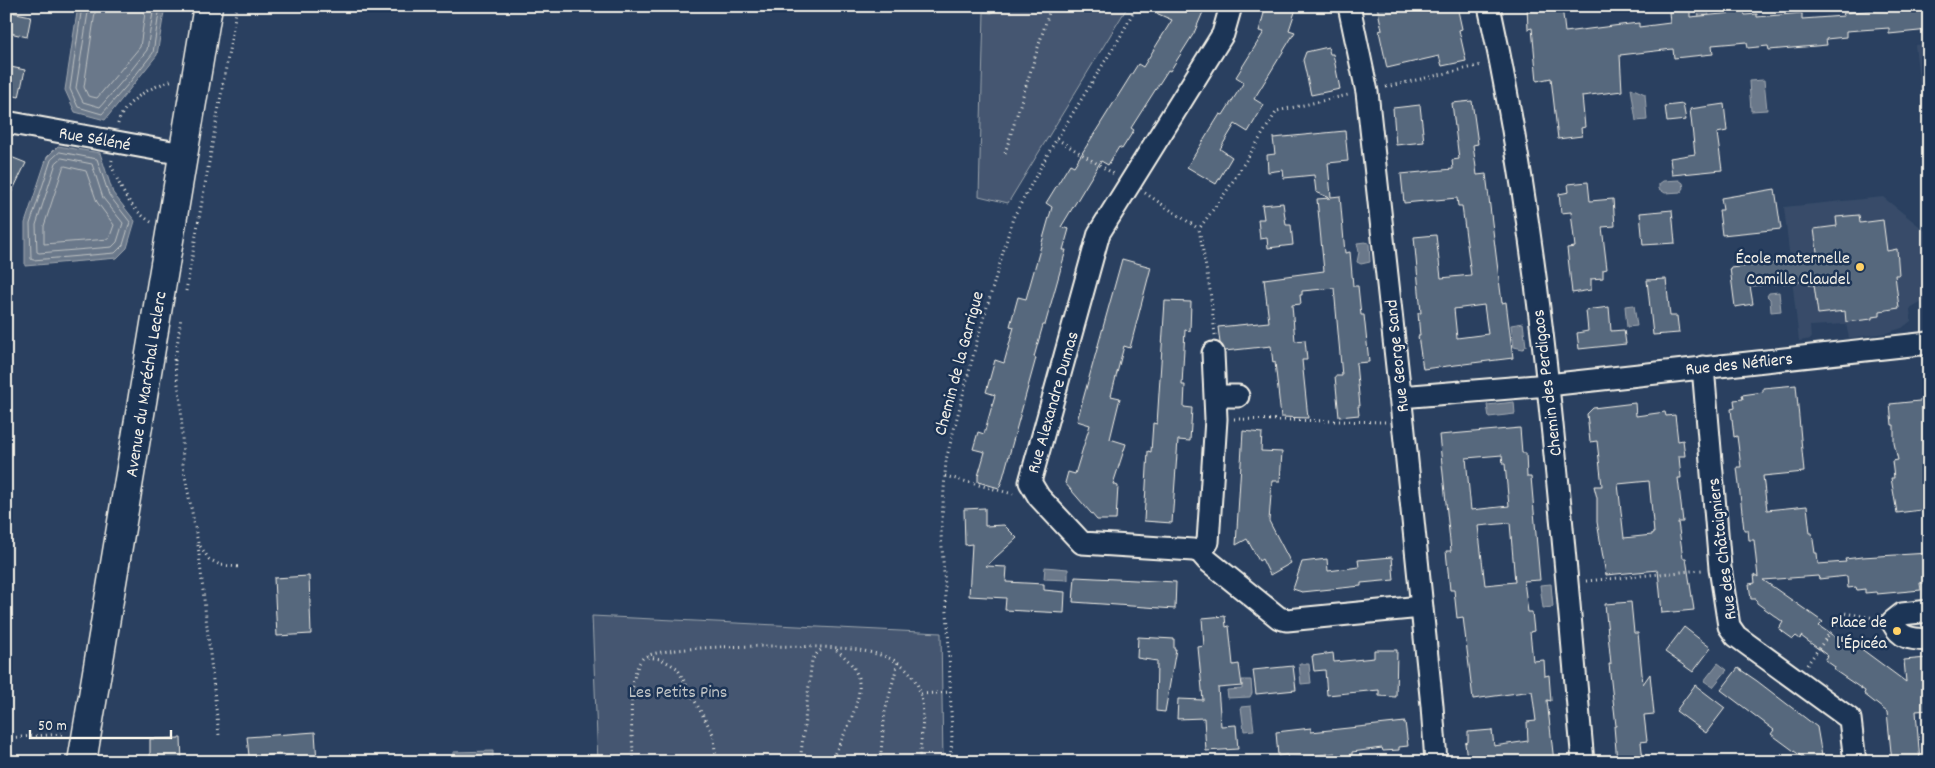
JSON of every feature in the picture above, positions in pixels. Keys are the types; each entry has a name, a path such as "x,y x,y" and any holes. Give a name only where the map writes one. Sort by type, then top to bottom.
{"main road":[{"name":"Avenue du Maréchal Leclerc","path":"82,762 208,6"}],"street":[{"name":"Rue Alexandre Dumas","path":"1200,552 1082,543 1039,497 1030,482 1099,233 1222,34 1231,6"},
{"name":"Rue George Sand","path":"1349,6 1367,92 1403,422 1436,762"},
{"name":"Chemin des Perdigaos","path":"1489,6 1501,61 1520,172 1548,384 1583,762"},
{"name":"Rue Séléné","path":"6,122 183,154"},
{"name":"Rue des Néfliers","path":"1400,397 1548,384 1929,343"},
{"path":"1213,352 1216,419 1208,542 1200,552 1207,560 1279,618 1287,620 1421,607"},
{"name":"Rue des Châtaigniers","path":"1703,367 1720,568 1729,626 1736,636 1850,719 1854,762"},
{"path":"1216,396 1238,396"},
{"path":"1929,611 1902,614 1892,622 1897,631 1910,639 1929,640"}],"path":[{"path":"185,296 237,6"},
{"path":"1005,152 1051,6"},
{"name":"Chemin de la Garrigue","path":"950,762 952,738 951,692 941,534 946,460 955,423 1013,218 1057,139 1122,34 1136,6"},
{"path":"170,236 142,216 123,194 111,164 120,117 135,98 159,85 181,77"},
{"path":"1057,139 1130,183 1198,229 1210,290 1215,336 1213,352"},
{"path":"1198,229 1228,189"},
{"path":"182,314 175,360 181,403 183,466 198,543 219,735"},
{"path":"171,352 175,360"},
{"path":"1216,419 1403,422"},
{"path":"944,476 1021,496 1039,497"},
{"path":"198,543 209,559 220,565 240,567"},
{"path":"1566,583 1720,568"},
{"path":"1797,680 1844,612 1892,622"},
{"path":"830,762 855,710 859,679 844,655 832,647"},
{"path":"634,762 631,719 633,687 640,663 645,657 664,651 718,648 832,647 863,650 898,661 913,676 921,694 919,762"},
{"path":"800,762 812,660 818,652 826,648"},
{"path":"645,657 661,659 677,668 714,736 715,753 709,762"},
{"path":"880,762 885,712 898,661"},
{"path":"921,694 951,692"},
{"path":"6,738 87,733"}],"shaded area":[{"path":"1929,44 1929,168 1915,45"},
{"name":"École maternelle Camille Claudel","path":"1883,197 1929,234 1929,303 1924,301 1910,309 1911,321 1902,328 1886,333 1849,338 1846,324 1810,326 1811,339 1799,341 1784,207"}],"green space":[{"path":"993,6 1128,6 1008,203 979,196 984,12 992,13"},
{"name":"Les Petits Pins","path":"592,616 941,633 943,762 598,762"}],"water":[{"path":"78,6 165,6 157,55 105,120 75,112 65,90"},
{"path":"1698,6 1708,6 1710,27 1699,28"},
{"path":"1764,80 1767,110 1751,111 1749,81"},
{"path":"1631,88 1645,94 1647,120 1636,121"},
{"path":"58,146 100,153 113,193 135,221 127,248 117,258 25,266 25,223 47,157"},
{"path":"1679,180 1683,183 1684,188 1681,192 1665,193 1659,189 1659,184 1663,181"},
{"path":"1357,243 1369,243 1370,262 1361,264 1357,262 1359,252"},
{"path":"1779,292 1781,311 1771,312 1770,299 1767,296 1769,293"},
{"path":"1634,305 1637,326 1627,327 1625,306"},
{"path":"1523,323 1526,346 1523,349 1514,347 1511,325"},
{"path":"1514,402 1515,414 1489,417 1487,405"},
{"path":"1045,567 1068,569 1068,580 1044,579"},
{"path":"1551,584 1553,607 1543,608 1540,585"},
{"path":"1718,663 1727,670 1713,687 1704,681"},
{"path":"1299,664 1309,664 1311,683 1301,684"},
{"path":"1242,680 1251,680 1252,693 1250,697 1228,698 1227,690 1242,689"},
{"path":"1251,706 1254,730 1244,731 1241,707"},
{"path":"493,751 493,762 453,762 453,752"}],"building":[{"path":"1140,6 1191,6 1203,12 1194,33 1131,128 1134,130 1122,149 1119,147 1108,165 1101,161 1061,227 1069,229 1063,250 1066,250 1034,357 1036,358 1002,481 999,488 978,482 985,452 973,449 978,432 984,434 995,395 986,392 995,360 1004,363 1014,327 1010,326 1018,297 1026,299 1052,207 1046,203 1070,164 1074,166 1138,64 1143,67 1172,20"},
{"path":"1266,6 1297,6 1289,30 1295,32 1254,99 1264,105 1248,132 1235,124 1220,149 1232,157 1216,184 1187,167 1220,114 1223,115 1244,82 1236,77 1264,32 1259,31"},
{"path":"1377,6 1457,6 1462,29 1459,30 1466,61 1442,66 1439,56 1387,68 1379,31 1382,30"},
{"path":"1527,6 1562,6 1565,32 1639,23 1639,27 1670,23 1669,12 1690,10 1690,17 1744,12 1745,15 1757,14 1757,17 1802,13 1802,19 1844,16 1843,13 1887,9 1887,6 1922,6 1922,9 1929,8 1929,30 1889,34 1889,28 1846,31 1846,37 1826,39 1827,45 1769,50 1768,46 1748,48 1747,42 1712,45 1713,54 1674,58 1673,49 1620,55 1622,91 1582,96 1585,127 1581,128 1582,136 1558,139 1551,78 1537,81 1532,28 1528,29"},
{"path":"6,11 31,16 27,37 6,32"},
{"path":"1328,47 1330,54 1333,54 1340,89 1311,95 1303,60 1306,52"},
{"path":"6,66 25,70 19,97 6,94"},
{"path":"1472,101 1478,144 1473,145 1477,175 1486,174 1502,303 1506,302 1513,358 1423,369 1418,336 1420,336 1418,313 1421,313 1414,237 1436,235 1441,278 1471,275 1462,206 1458,206 1457,198 1404,203 1401,174 1453,169 1452,160 1459,159 1452,103","holes":["1484,305 1488,334 1457,338 1454,309"]},
{"path":"1683,104 1686,120 1667,122 1665,106"},
{"path":"1724,104 1727,131 1717,133 1722,170 1672,175 1670,158 1695,154 1690,109"},
{"path":"1420,105 1424,142 1396,145 1393,108"},
{"path":"1345,131 1348,161 1328,163 1331,197 1340,196 1345,253 1350,252 1353,286 1358,286 1361,315 1364,315 1369,362 1356,363 1360,406 1358,406 1359,415 1339,417 1335,376 1342,376 1334,288 1302,291 1302,295 1300,295 1301,304 1292,305 1295,341 1305,340 1307,360 1302,360 1308,418 1281,417 1275,362 1273,363 1271,346 1225,351 1220,343 1218,327 1269,322 1264,279 1324,271 1317,199 1330,198 1316,192 1314,175 1284,178 1283,170 1268,172 1267,155 1275,154 1273,138"},
{"path":"6,155 26,163 6,204"},
{"path":"1588,182 1590,201 1613,199 1615,226 1602,227 1607,269 1603,270 1603,278 1591,279 1591,290 1572,293 1567,248 1575,247 1571,212 1561,213 1559,194 1569,192 1568,184"},
{"path":"1775,189 1781,229 1722,235 1719,210 1723,210 1721,198"},
{"path":"1283,203 1286,225 1291,225 1293,245 1268,248 1267,238 1260,239 1258,219 1264,219 1262,205"},
{"path":"1672,210 1675,243 1643,245 1640,213"},
{"path":"1859,215 1860,223 1883,220 1887,251 1897,249 1899,275 1895,275 1899,308 1880,311 1880,316 1872,317 1872,319 1846,322 1845,311 1818,314 1814,285 1809,285 1809,281 1750,286 1753,304 1735,307 1730,268 1818,259 1814,229 1837,226 1836,217"},
{"path":"1122,259 1151,267 1130,348 1124,346 1111,396 1120,398 1110,439 1126,444 1113,484 1118,486 1116,520 1097,520 1065,483 1068,472 1075,474 1090,425 1077,421"},
{"path":"1666,279 1670,316 1677,316 1679,333 1653,335 1647,280"},
{"path":"1165,301 1191,302 1190,331 1185,330 1182,385 1185,385 1184,407 1192,408 1190,441 1178,440 1172,523 1144,521 1148,451 1151,452 1153,423 1157,424"},
{"path":"1609,307 1611,331 1624,330 1626,344 1579,349 1577,333 1588,331 1586,310"},
{"path":"1796,385 1804,472 1763,476 1767,510 1807,506 1810,533 1812,533 1818,564 1846,562 1845,559 1862,557 1929,553 1929,583 1920,583 1921,590 1877,594 1876,592 1865,593 1865,589 1857,590 1856,587 1848,588 1847,576 1819,579 1818,576 1763,580 1823,622 1819,626 1844,643 1848,639 1906,682 1904,660 1927,658 1929,710 1916,711 1920,762 1892,762 1887,712 1864,694 1865,691 1834,670 1835,667 1825,660 1828,656 1801,636 1800,639 1796,636 1793,639 1779,629 1783,622 1757,603 1756,599 1751,599 1749,584 1755,583 1754,574 1758,577 1754,540 1749,540 1748,530 1744,530 1737,467 1741,467 1737,436 1734,437 1731,409 1735,408 1734,400 1743,399 1742,395 1763,392 1763,388"},
{"path":"1929,400 1929,453 1926,453 1929,480 1929,509 1897,513 1891,478 1894,478 1892,461 1898,460 1894,443 1894,425 1892,425 1890,404"},
{"path":"1635,403 1636,416 1665,412 1666,416 1675,415 1678,441 1683,440 1685,456 1679,456 1681,478 1678,478 1683,522 1678,522 1683,558 1686,558 1694,610 1662,613 1658,570 1606,575 1597,522 1597,498 1594,486 1602,486 1597,441 1590,442 1587,414 1593,408","holes":["1649,481 1654,533 1652,535 1624,538 1618,484"]},
{"path":"1520,428 1522,453 1526,453 1527,477 1531,477 1540,580 1524,581 1528,612 1532,612 1534,631 1530,632 1533,661 1544,660 1545,676 1549,675 1551,701 1547,700 1554,762 1470,762 1470,758 1467,759 1465,743 1468,742 1468,732 1492,730 1494,746 1528,741 1527,722 1536,721 1532,691 1473,699 1463,617 1457,618 1454,590 1450,590 1446,551 1451,551 1439,435","holes":["1502,455 1503,464 1505,464 1509,506 1471,510 1466,458","1510,523 1515,582 1485,585 1478,526"]},
{"path":"1243,431 1262,433 1261,451 1282,452 1280,481 1272,481 1269,521 1291,563 1270,575 1262,559 1259,561 1247,539 1236,545"},
{"path":"985,508 985,526 1004,525 1017,538 986,566 1007,567 1006,582 1044,584 1044,590 1065,592 1064,613 1005,610 1006,598 969,596 972,544 965,545 964,509"},
{"path":"1392,557 1394,580 1361,583 1361,586 1302,592 1293,589 1302,562 1327,559 1328,571 1359,567 1358,560"},
{"path":"309,576 311,634 277,636 274,578"},
{"path":"1075,577 1176,582 1175,609 1073,602"},
{"path":"1631,602 1634,633 1638,633 1643,684 1650,674 1654,714 1644,715 1647,741 1641,742 1643,760 1617,762 1614,726 1616,726 1605,604"},
{"path":"1225,616 1226,627 1229,626 1233,665 1239,664 1242,686 1218,688 1221,726 1236,725 1238,749 1206,751 1204,718 1177,719 1178,699 1203,700 1198,647 1204,646 1202,618"},
{"path":"1684,627 1711,648 1693,672 1665,652"},
{"path":"1138,637 1174,639 1174,649 1176,649 1165,712 1156,711 1157,661 1137,658"},
{"path":"1374,650 1397,650 1396,697 1379,696 1379,690 1327,695 1325,670 1314,671 1312,656 1333,653 1334,662 1374,658"},
{"path":"1293,666 1296,690 1256,694 1253,670"},
{"path":"1738,668 1817,727 1823,762 1809,762 1771,734 1774,730 1721,690"},
{"path":"1695,685 1725,708 1706,733 1676,711"},
{"path":"1405,722 1408,746 1399,747 1399,750 1383,751 1382,748 1352,752 1352,755 1335,757 1335,753 1288,759 1287,755 1278,756 1276,732 1311,728 1311,732"},
{"path":"315,732 317,762 285,762 284,754 249,756 247,737"},
{"path":"181,738 182,762 150,762 150,739"}],"place":[{"name":"École maternelle Camille Claudel","path":"1860,267"},
{"name":"Place de l'Épicéa","path":"1897,631"}]}
